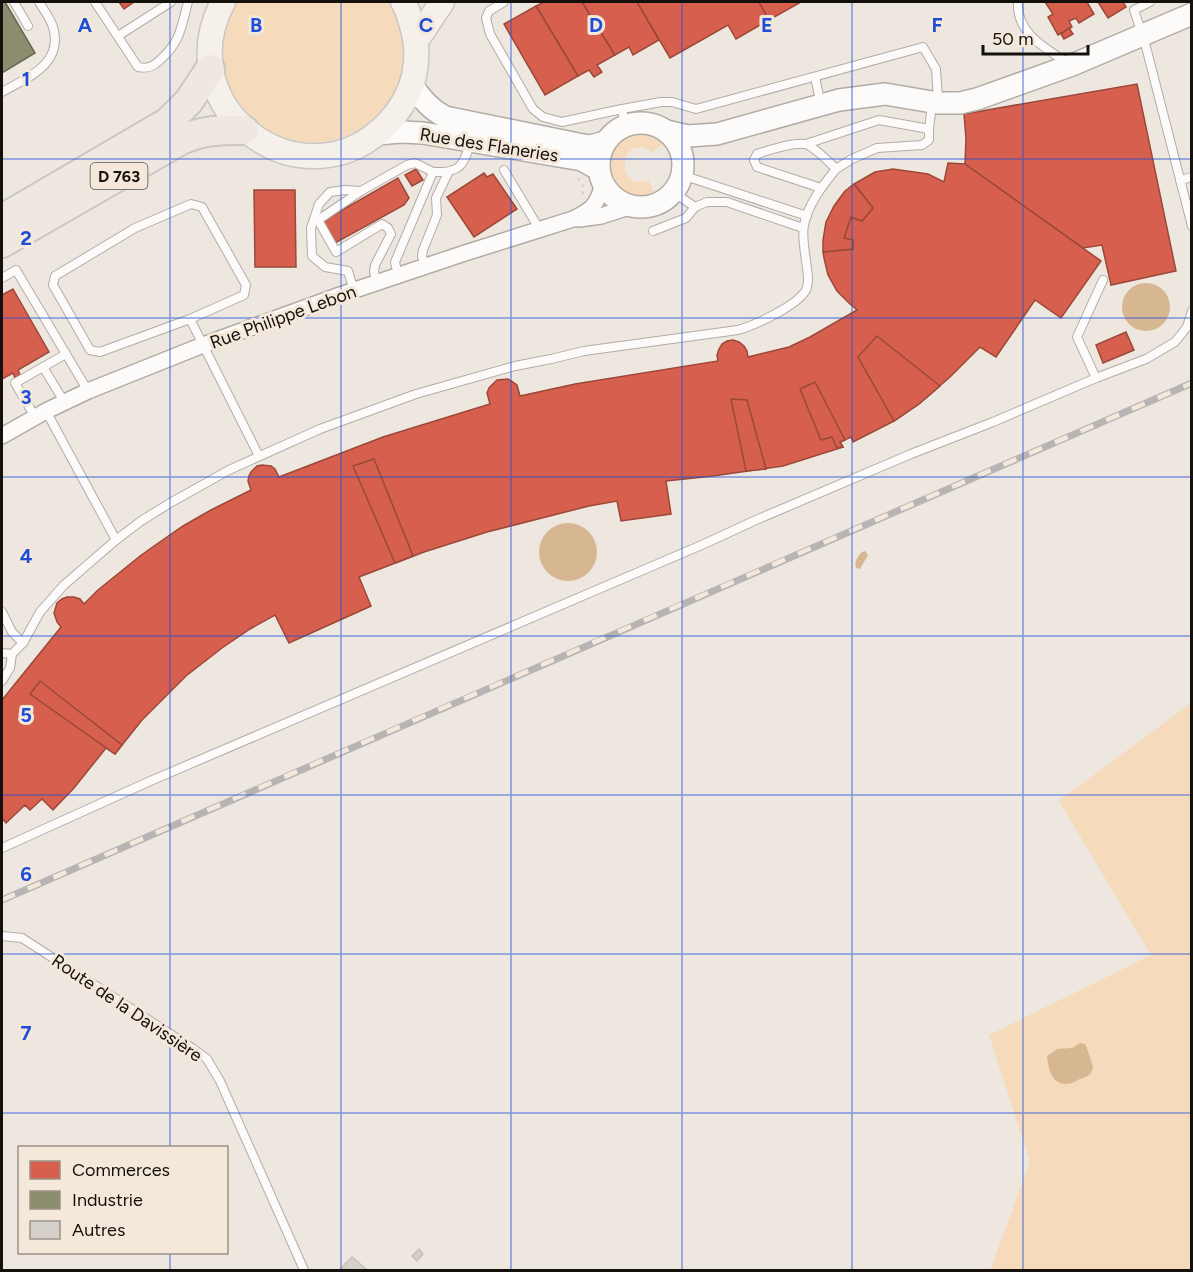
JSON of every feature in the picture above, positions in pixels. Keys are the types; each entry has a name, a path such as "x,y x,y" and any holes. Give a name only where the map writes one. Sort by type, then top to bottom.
{"highway":[{"name":"D 763","path":"2,219 168,122 189,102 210,69"},
{"name":"D 763","path":"2,243 181,140 194,134 210,131 244,129"}],"main road":[{"path":"223,2 215,16 209,42 210,69 222,102 244,129 268,146 295,155 324,156 352,149 377,134 398,112 412,85 416,63 416,41 403,2"},
{"path":"416,41 442,2"}],"street":[{"path":"666,131 688,136 717,134 839,100 885,94 935,103 960,103 1072,65 1191,14"},
{"name":"Rue des Flaneries","path":"412,85 433,111 445,117 590,146 605,142"},
{"path":"679,175 679,148 666,131 657,126 635,123 623,117 601,150 599,159 601,177 610,195 632,206 650,206 667,198 679,175 717,134"},
{"name":"Rue des Flaneries","path":"377,134 401,132 423,134 582,160 601,177"},
{"name":"Rue Philippe Lebon","path":"2,436 40,414 88,392 203,345 426,266 573,219 588,212 598,201 601,177"},
{"name":"Rue Philippe Lebon","path":"573,219 601,216 632,206"}],"lane":[{"path":"14,2 28,26"},
{"path":"2,92 38,71 51,57 56,44 54,29 39,2"},
{"path":"95,2 138,67 143,68 153,67 171,50 179,37 188,2"},
{"path":"118,36 171,2"},
{"path":"2,681 10,668 12,654 22,643 40,612 64,585 116,540 170,503 219,475 320,429 416,394 515,366 584,351 738,330 752,326 782,310 807,289 803,228 821,188 836,169 877,148 922,145 929,140 935,103 936,69 924,47 696,109 672,102 623,117 562,122 543,117 532,109 490,34 486,18 489,11 504,2"},
{"path":"1018,2 1017,10 1020,20 1028,34 1042,47 1072,65"},
{"path":"1150,2 1134,10 1191,226"},
{"path":"815,77 821,105"},
{"path":"821,188 757,167 754,160 757,154 783,146 806,144 879,120 929,129"},
{"path":"377,283 374,273 375,265 391,234 388,228 382,224 336,252 318,220 361,191 407,165 415,163 434,172 448,173 457,170 465,161 470,142"},
{"path":"806,144 836,169"},
{"path":"504,170 540,230"},
{"path":"398,276 395,262 434,172"},
{"path":"426,266 422,257 423,250 437,215 436,198 448,173"},
{"path":"679,175 695,207"},
{"path":"679,175 807,216"},
{"path":"1180,180 1191,177"},
{"path":"354,291 348,271 325,267 312,256 311,228 319,204 330,192 361,191"},
{"path":"653,231 686,218 695,207 707,202 727,202 803,228"},
{"path":"191,204 202,207 246,285 244,295 190,319 100,352 90,350 53,285 55,276 156,219 191,204"},
{"path":"2,278 16,270 88,392"},
{"path":"1096,378 1077,337 1103,280"},
{"path":"2,848 148,782 704,544 766,515 1146,359 1175,342 1187,327 1191,311"},
{"path":"190,319 259,456"},
{"path":"66,354 15,383 40,414 116,540"},
{"path":"44,367 65,403"},
{"path":"2,612 12,632 22,643"},
{"path":"2,653 12,654"},
{"name":"Route de la Davissière","path":"2,936 22,938 207,1059 220,1081 304,1270"}],"path":[{"path":"575,159 573,172 583,186 583,195"}],"shaded area":[{"path":"236,2 390,2 402,29 404,47 402,71 392,97 378,115 362,128 342,137 322,142 301,142 280,137 261,126 244,111 232,93 224,73 222,43 224,28"},
{"path":"644,133 664,143 652,152 641,147 633,149 627,155 626,171 630,178 637,182 648,180 655,193 638,196 625,192 615,183 610,171 610,158 615,146 626,137"},
{"path":"1146,283 1163,290 1170,307 1163,324 1146,331 1129,324 1122,307 1129,290"},
{"path":"562,523 574,523 589,531 597,546 597,558 589,573 574,581 562,581 547,573 539,558 539,546 547,531"},
{"path":"865,551 868,555 860,569 856,568 857,559"},
{"path":"1191,703 1191,1270 990,1270 1030,1162 989,1035 1151,955 1059,801"},
{"path":"1080,1043 1085,1044 1087,1049 1093,1067 1091,1072 1070,1084 1058,1082 1050,1070 1047,1056 1057,1049 1072,1048"}],"building: Commerces":[{"path":"119,2 134,2 124,9"},
{"path":"544,2 582,2 615,55 597,65 602,72 594,77 589,70 578,76 536,6"},
{"path":"582,2 637,2 659,40 633,55 629,47 615,55"},
{"path":"637,2 759,2 769,20 736,39 728,25 670,58"},
{"path":"759,2 801,2 769,20"},
{"path":"1045,2 1087,2 1094,14 1079,23 1076,18 1069,21 1072,27 1058,35 1048,17 1053,14"},
{"path":"1098,2 1123,2 1126,7 1108,18"},
{"path":"536,6 578,76 545,95 504,24"},
{"path":"1069,28 1073,34 1064,39 1061,34"},
{"path":"1137,84 1176,271 1111,285 1102,245 1083,248 965,164 964,114"},
{"path":"948,163 965,164 1101,261 1061,318 1035,300 996,357 980,347 919,404 894,421 853,442 851,437 840,442 843,447 783,466 666,481 671,514 621,521 617,501 487,532 424,552 359,577 371,606 289,643 275,615 222,648 186,676 142,720 115,754 106,748 53,810 42,799 30,810 25,805 6,823 2,818 2,700 61,627 54,613 57,603 62,599 74,597 80,599 84,604 140,556 183,526 251,490 249,476 257,466 271,466 279,477 383,437 490,404 487,393 497,380 508,379 513,382 517,385 520,396 575,384 718,361 719,349 727,341 739,342 747,351 748,357 789,347 810,337 857,310 837,291 828,275 823,252 853,249 853,240 844,238 851,217 862,221 873,208 854,184 875,172 893,169 928,174 944,182"},
{"path":"416,169 423,180 412,186 405,175"},
{"path":"484,173 487,177 493,174 517,209 474,237 447,197"},
{"path":"398,178 409,198 404,205 335,243 323,221"},
{"path":"854,184 873,208 862,221 851,217 844,238 853,240 853,249 823,252 826,222 845,191"},
{"path":"254,190 295,190 296,267 255,267"},
{"path":"13,289 49,352 18,370 20,375 15,378 13,373 2,379 2,295"},
{"path":"1126,332 1134,350 1103,363 1096,345"},
{"path":"877,336 940,386 894,421 858,357"},
{"path":"815,382 845,440 840,442 843,447 837,448 832,437 821,440 800,389"},
{"path":"731,399 747,400 766,469 746,471"},
{"path":"374,459 413,556 395,563 353,466"},
{"path":"40,681 122,745 115,754 30,694"}],"building: Industrie":[{"path":"2,2 5,2 35,53 2,73"}],"building: Autres":[{"path":"419,1249 423,1254 417,1261 412,1256"},
{"path":"352,1257 367,1270 340,1269"}],"railway":[{"path":"2,900 1192,383"}]}
